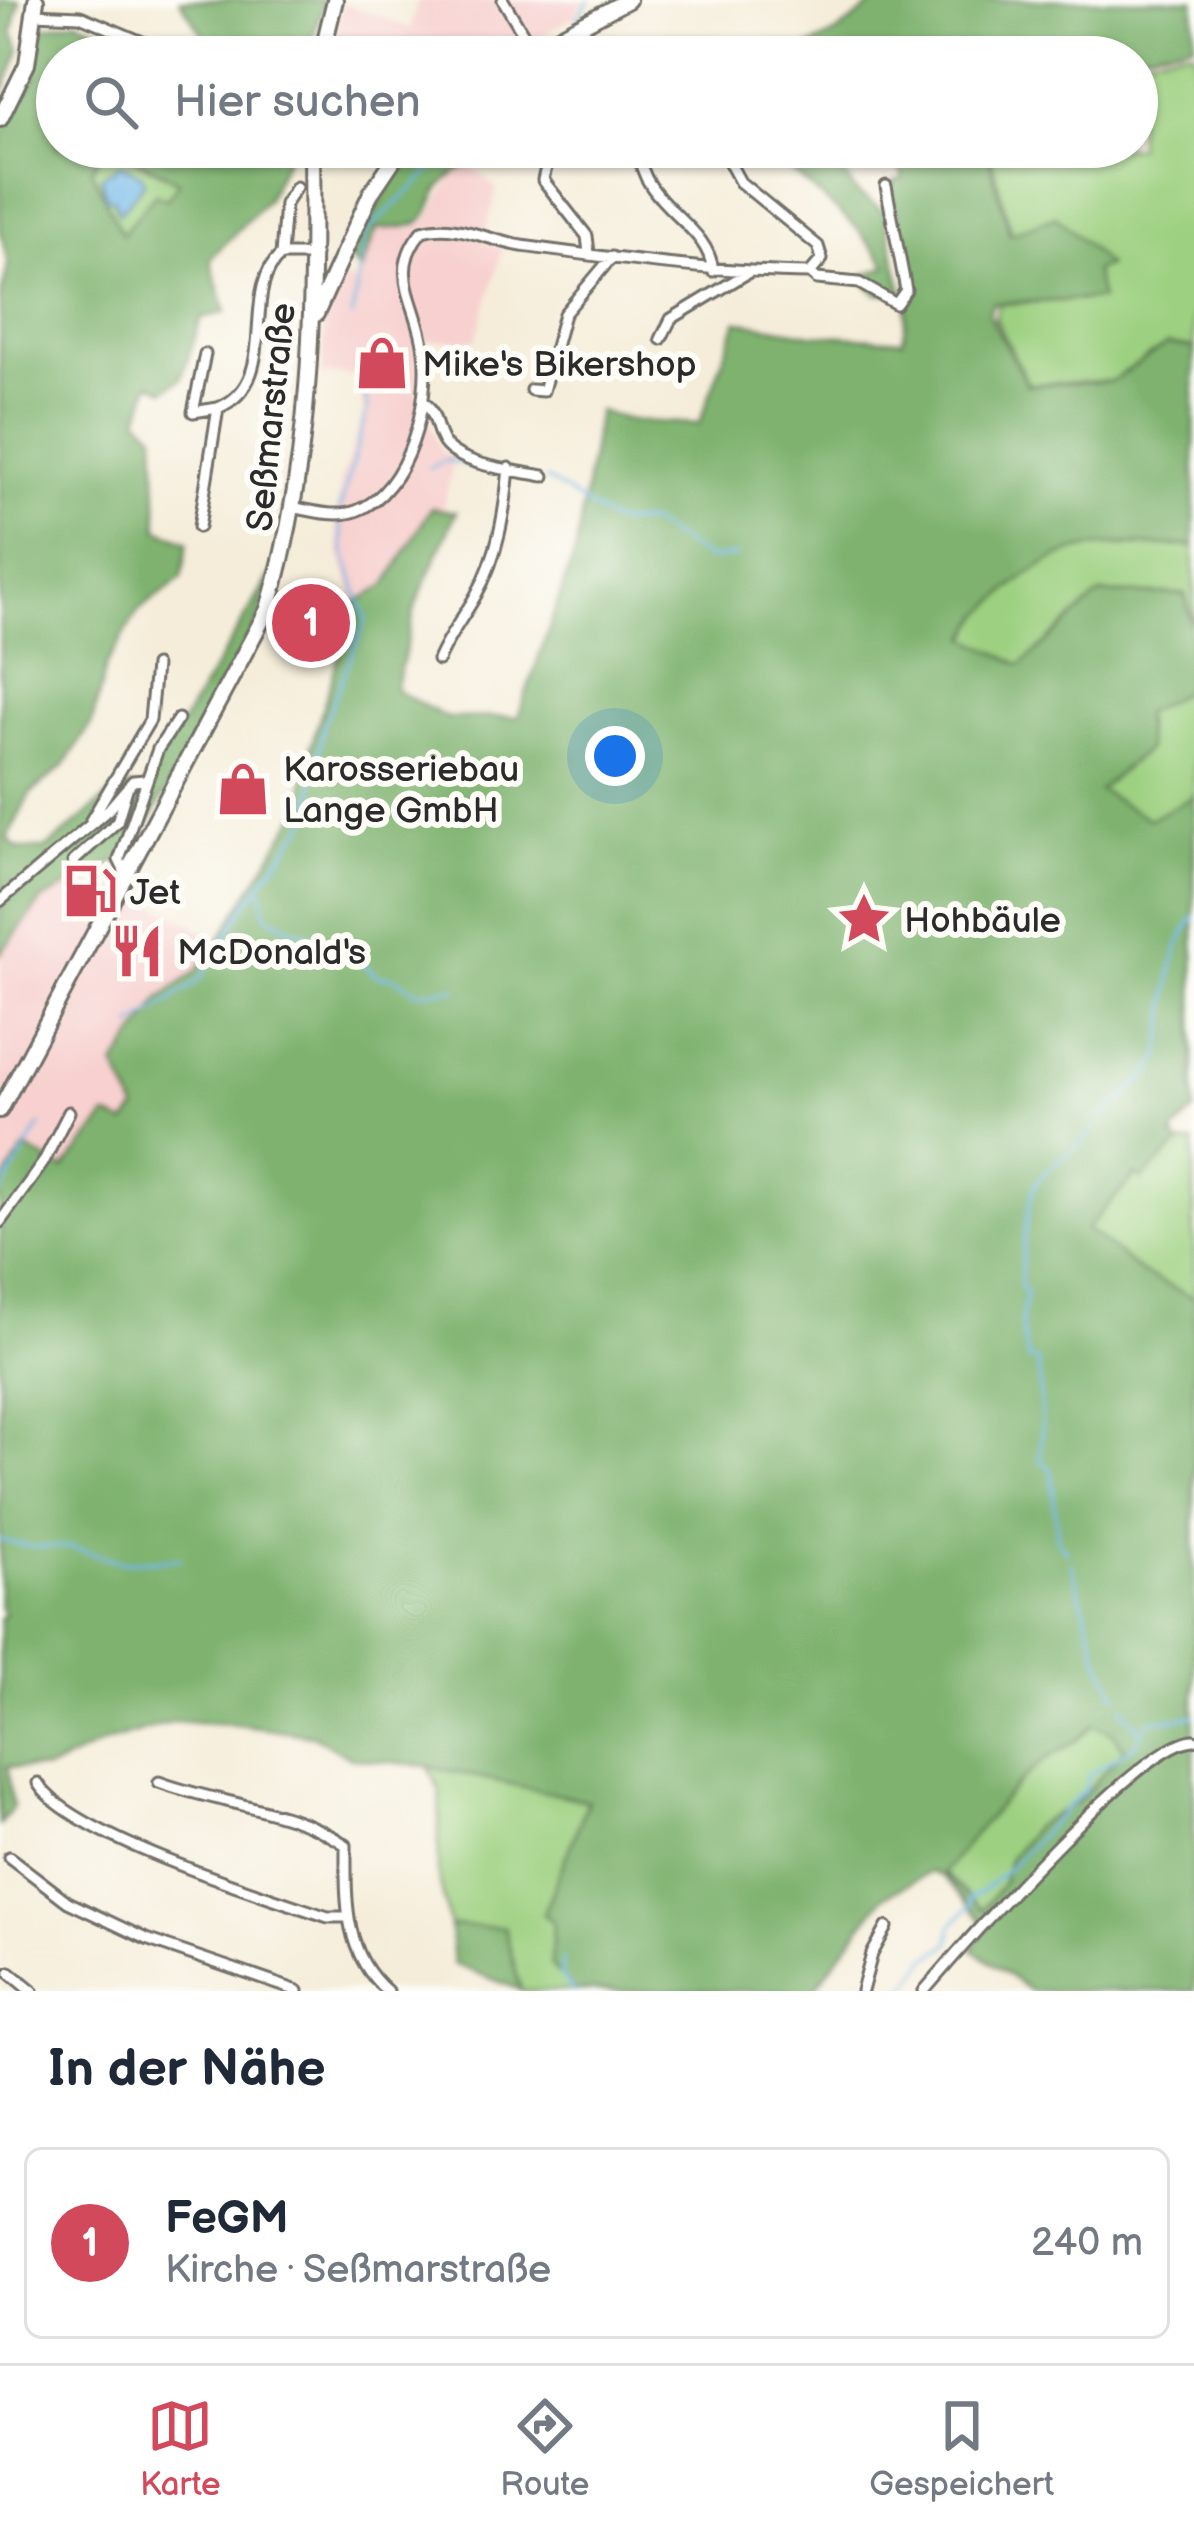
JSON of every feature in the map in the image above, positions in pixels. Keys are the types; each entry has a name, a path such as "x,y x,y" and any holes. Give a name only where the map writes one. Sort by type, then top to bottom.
{"main road":[{"path":"326,36 335,0"},
{"path":"557,36 628,0"},
{"path":"0,119 27,64 35,7"},
{"name":"Seßmarstraße","path":"0,1110 233,683 268,610 292,507 314,318 313,168"},
{"path":"314,318 344,246 390,168"},
{"path":"315,255 344,246"}],"street":[{"path":"503,0 519,36"},
{"path":"35,7 80,16 128,36"},
{"path":"546,168 543,180 587,236 589,253"},
{"path":"644,168 651,192 706,249 713,271"},
{"path":"732,168 740,182 818,246 822,259 811,273"},
{"path":"292,507 351,513 375,502 406,454 423,401 421,330 403,283 410,245 422,231 440,226 516,245 713,271 811,273 817,279 859,283 886,303 902,299 906,290 886,187"},
{"path":"281,255 285,205 296,188"},
{"path":"206,354 193,412 236,400 249,381 259,310 273,262 281,255 315,255"},
{"path":"531,390 543,391 565,314 612,256"},
{"path":"661,339 671,319 748,272"},
{"path":"423,401 434,411 443,442 457,453 544,476"},
{"path":"199,527 218,408"},
{"path":"438,660 454,622 478,593 495,550 509,468"},
{"path":"89,825 150,720 155,665"},
{"path":"128,878 119,860 145,781 178,719"},
{"path":"0,901 136,779 145,781"},
{"path":"73,862 117,822 127,789"},
{"path":"0,1222 43,1163 69,1112"},
{"path":"924,1991 1137,1769 1181,1741 1194,1740"},
{"path":"159,1782 218,1803 265,1809 346,1846 346,1917 367,1968 387,1991"},
{"path":"38,1783 51,1802 157,1857 328,1917 346,1917"},
{"path":"9,1857 68,1902 146,1940 298,1991"},
{"path":"862,1991 872,1954 886,1927"},
{"path":"10,1972 33,1991"}],"shaded area":[{"path":"418,0 584,0 573,17 542,36 336,36 343,3 410,28"},
{"path":"473,168 497,189 483,242 503,248 476,340 417,341 417,395 441,451 454,459 443,509 430,508 386,585 355,603 339,551 336,516 341,479 364,413 357,376 322,374 325,317 339,279 357,282 377,227 412,229 427,221 455,171"},
{"path":"73,884 131,893 220,939 196,972 161,998 115,1066 137,1110 126,1125 107,1117 64,1170 0,1187 0,954 42,900"}],"green space":[{"path":"0,0 20,0 12,32 20,49 0,102"},
{"path":"180,0 325,0 313,36 204,36"},
{"path":"879,0 1194,0 1194,43 1158,49 1158,36 831,36"},
{"path":"78,20 108,33 42,36 44,27"},
{"path":"1194,50 1194,348 1168,344 1111,381 1028,384 995,317 999,304 1100,299 1094,270 1106,266 1056,216 1012,234 994,168 1158,168 1158,54"},
{"path":"36,72 36,168 92,168 122,234 155,194 167,199 179,182 154,168 282,168 266,201 210,259 226,312 201,319 181,379 165,390 150,383 139,418 155,434 158,529 188,542 182,578 138,611 106,666 92,723 64,766 30,794 7,839 18,849 46,849 121,786 142,789 271,575 259,618 132,854 42,900 0,954 0,300 8,266 0,227 0,136"},
{"path":"150,168 179,182 167,199 155,195 122,235 91,170"},
{"path":"399,168 463,168 437,192 424,219 400,228 377,228 361,270 349,260"},
{"path":"788,168 843,168 856,192 884,211 903,293 877,294 859,277 888,266 854,225"},
{"path":"899,168 992,168 1010,234 1056,216 1107,265 1094,271 1101,299 993,303 989,314 1027,385 1110,382 1168,344 1194,348 1194,546 1096,546 1055,559 997,600 968,638 1021,665 1100,594 1185,594 1187,604 1191,656 1185,689 1143,714 1147,749 1099,790 1149,819 1194,797 1194,1111 1172,1135 1179,1144 1142,1179 1135,1175 1086,1229 1142,1273 1194,1298 1194,1991 1030,1991 972,1949 987,1927 943,1877 931,1872 883,1897 813,1991 574,1991 551,1965 553,1922 543,1914 588,1801 428,1766 351,1758 312,1735 238,1724 174,1721 103,1743 46,1770 7,1767 13,1807 0,1825 0,1618 5,1614 0,1608 0,1187 25,1148 64,1169 107,1116 126,1124 137,1110 115,1066 161,998 196,972 220,939 303,804 305,766 355,603 386,585 431,508 456,512 416,604 395,690 447,718 518,717 576,550 598,411 632,421 699,424 737,321 811,334 903,340 910,277 890,183 903,178","holes":["1094,1724 1112,1732 1125,1749 1078,1802 1036,1826 1009,1859 1003,1883 982,1910 943,1873 1036,1767"]},
{"path":"1077,546 1194,546 1194,625 1185,594 1100,594 1021,665 968,638 1000,595 1045,562"},
{"path":"1194,670 1194,797 1149,820 1098,790 1147,749 1143,714 1186,688"},
{"path":"1194,1143 1194,1298 1142,1273 1086,1229 1136,1175 1142,1179 1179,1144"},
{"path":"1094,1724 1112,1732 1125,1749 1078,1802 1036,1826 1009,1859 1003,1883 981,1911 943,1872 1023,1779"},
{"path":"428,1766 588,1801 543,1914 553,1922 551,1965 574,1991 521,1991 504,1927 450,1926 438,1874 440,1791"},
{"path":"450,1926 504,1927 521,1990 453,1964"}],"water":[{"path":"114,168 128,168 142,175 144,183 119,214 114,199 106,198 101,177"}],"waterway":[{"path":"577,19 589,0"},
{"path":"352,317 366,232 435,168"},
{"path":"340,509 368,406 360,378"},
{"path":"429,468 448,460 496,472"},
{"path":"546,479 615,523 649,522 709,559 736,556"},
{"path":"132,1026 199,981 246,904 308,820 323,726 366,619 344,551 340,519"},
{"path":"256,890 263,893 265,913 272,919 350,953 378,976 393,977 419,992 457,988"},
{"path":"1102,1116 1157,1061 1177,950 1194,918"},
{"path":"0,1194 40,1125"},
{"path":"1067,1552 1058,1541 1051,1469 1039,1458 1038,1369 1037,1361 1028,1359 1021,1325 1026,1291 1020,1289 1035,1187 1094,1128"},
{"path":"0,1540 30,1547 70,1547 123,1562 180,1559"},
{"path":"1071,1563 1098,1656 1117,1695"},
{"path":"1121,1706 1142,1733"},
{"path":"903,1991 928,1958 950,1943 952,1925 970,1906 970,1897 1009,1867 1085,1790 1089,1775 1134,1746 1149,1721 1194,1717"},
{"path":"563,1959 560,1975 573,1991"}],"place":[{"name":"Mike's Bikershop","path":"382,363"},
{"name":"FeGM","path":"311,623"},
{"name":"Karosseriebau Lange GmbH","path":"243,789"},
{"name":"Jet","path":"90,891"},
{"name":"Hohbäule","path":"864,919"},
{"name":"McDonald's","path":"137,951"}]}
